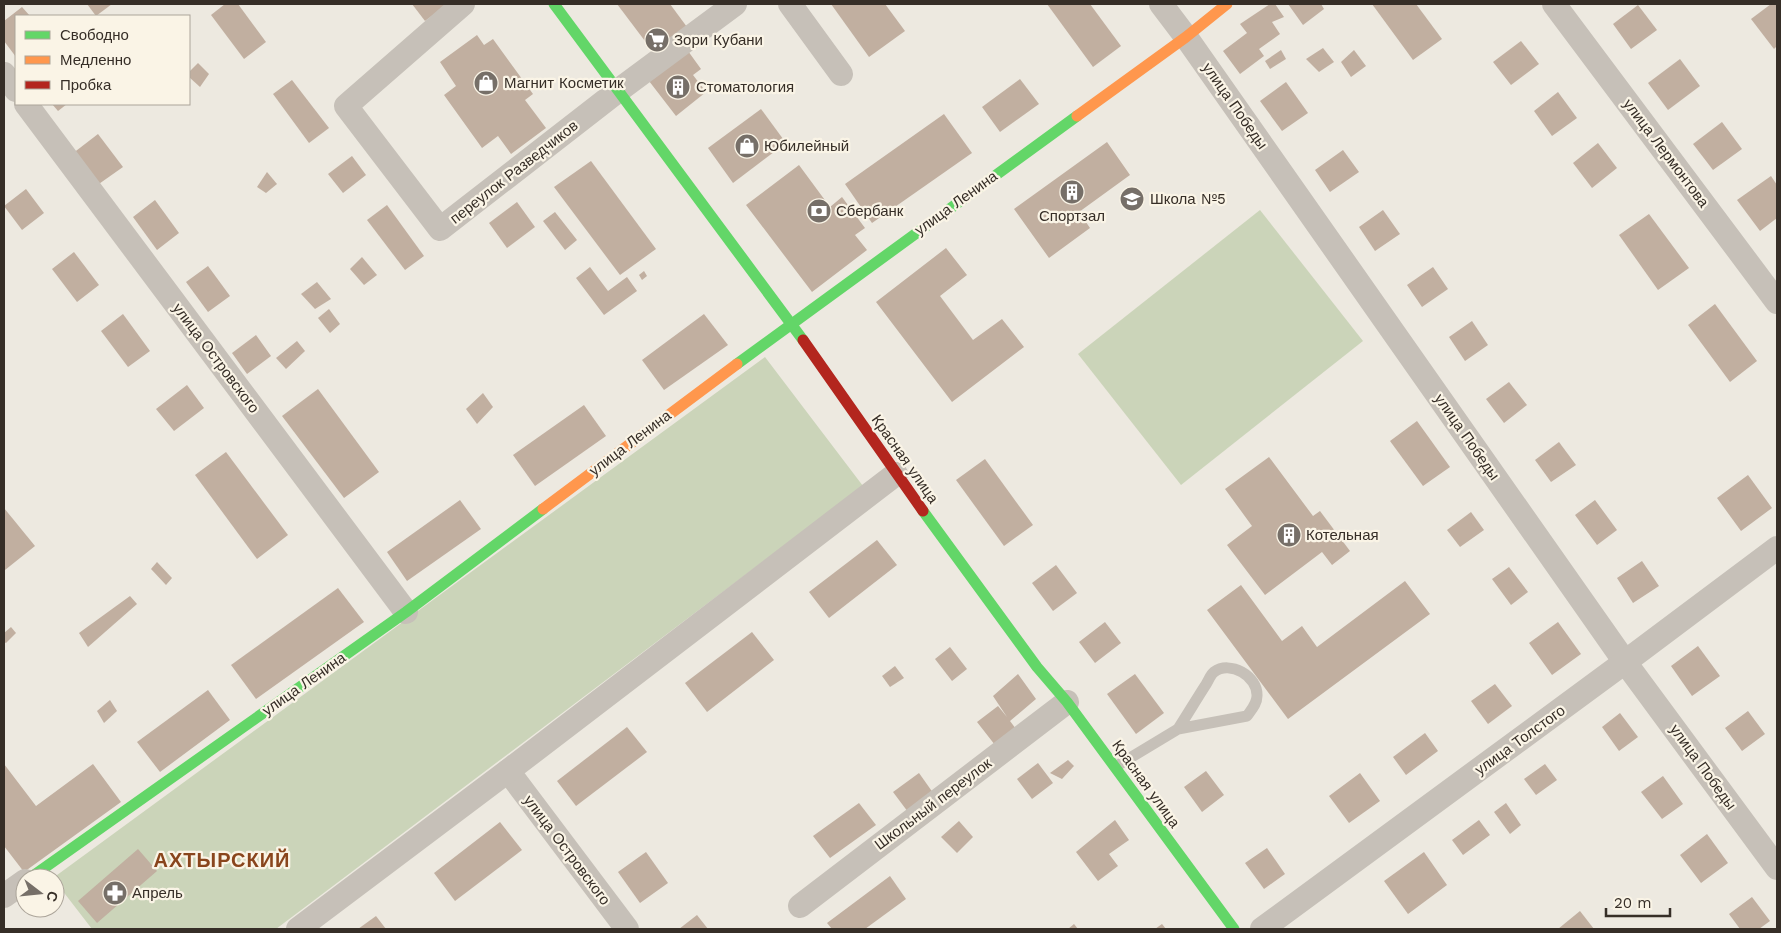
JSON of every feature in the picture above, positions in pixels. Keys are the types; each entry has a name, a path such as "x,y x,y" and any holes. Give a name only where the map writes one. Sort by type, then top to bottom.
{"street":[{"name":"переулок Разведчиков","path":"463,4 346,106 440,229 619,90"},
{"name":"Красная улица","path":"554,4 791,323 896,474 1037,667 1067,702 1234,929"},
{"path":"619,90 735,4"},
{"path":"790,4 841,74"},
{"name":"улица Победы","path":"1161,4 1625,662 1777,868"},
{"name":"улица Ленина","path":"44,868 406,612 791,323 1186,37 1228,4"},
{"name":"улица Лермонтова","path":"1554,4 1777,302"},
{"path":"4,74 15,89"},
{"name":"улица Островского","path":"27,105 406,612"},
{"path":"298,929 896,474"},
{"name":"улица Толстого","path":"1262,929 1777,548"},
{"name":"Школьный переулок","path":"800,906 1067,702"},
{"name":"улица Островского","path":"508,771 626,929"},
{"path":"4,896 15,888"}],"lane":[{"path":"1115,767 1178,729 1247,716 1254,706 1257,695 1255,686 1242,671 1234,668 1225,668 1214,672 1178,729"}],"green space":[{"path":"1260,210 1363,341 1181,485 1078,354"},
{"path":"765,357 863,486 276,929 92,929 65,894 65,869"}],"building":[{"path":"87,4 112,4 97,15 95,15"},
{"path":"225,4 238,4 266,42 244,59 211,15"},
{"path":"412,4 448,4 425,21"},
{"name":"Зори Кубани","path":"617,4 670,4 687,27 654,53"},
{"path":"831,4 885,4 905,31 869,57"},
{"path":"1047,4 1090,4 1121,46 1093,67"},
{"path":"1270,4 1275,4 1284,17 1272,22 1280,34 1259,49 1264,56 1240,74 1223,51 1247,33 1240,24"},
{"path":"1288,4 1321,4 1324,9 1303,25"},
{"path":"1372,4 1416,4 1442,39 1413,60"},
{"path":"1771,4 1777,4 1777,46 1774,49 1751,19"},
{"path":"1638,5 1657,30 1631,49 1613,24"},
{"path":"22,7 29,15 15,15 15,56 4,41 4,21"},
{"path":"477,35 484,45 493,39 533,94 525,100 546,128 511,154 498,136 482,148 444,95 456,86 440,62"},
{"path":"1521,41 1539,64 1511,85 1493,62"},
{"path":"1323,48 1334,62 1319,72 1306,59"},
{"path":"1281,50 1286,59 1270,69 1265,61"},
{"path":"1354,50 1366,66 1351,77 1341,62"},
{"name":"Стоматология","path":"688,51 701,69 693,75 706,92 676,116 649,81"},
{"path":"1680,59 1700,86 1668,110 1648,83"},
{"path":"198,63 209,74 200,87 190,78 190,71"},
{"path":"1020,79 1039,104 1000,132 982,107"},
{"path":"292,80 329,128 309,143 273,94"},
{"path":"1286,82 1308,113 1282,131 1260,101"},
{"path":"1558,92 1577,118 1552,136 1534,111"},
{"path":"53,105 66,105 58,111"},
{"name":"Юбилейный","path":"761,109 786,143 733,183 708,148"},
{"path":"944,114 972,153 872,223 845,184"},
{"path":"1722,122 1742,149 1713,170 1693,144"},
{"path":"98,134 123,167 96,186 72,154"},
{"name":"Спортзал","path":"1107,142 1130,175 1079,212 1090,228 1049,258 1014,209"},
{"path":"1598,143 1617,168 1592,188 1573,163"},
{"path":"1343,150 1359,172 1330,192 1315,170"},
{"path":"352,156 366,175 343,193 328,174"},
{"path":"591,161 656,249 620,275 554,187"},
{"path":"799,165 830,207 842,197 865,228 855,235 867,250 812,292 746,205"},
{"path":"267,172 277,184 266,193 257,187"},
{"path":"1771,176 1777,185 1777,218 1760,231 1737,200"},
{"path":"26,189 44,213 22,230 4,206"},
{"path":"155,200 179,233 157,250 133,217"},
{"path":"517,202 535,227 507,248 489,223"},
{"path":"387,205 424,256 405,270 367,220"},
{"path":"1383,210 1400,234 1375,251 1359,227"},
{"path":"555,212 577,240 565,250 543,221"},
{"path":"1649,214 1689,268 1658,290 1619,235"},
{"path":"946,248 967,275 940,296 973,340 1002,319 1024,347 952,402 876,302"},
{"path":"74,252 99,285 77,302 52,269"},
{"path":"362,257 377,275 364,285 350,269"},
{"path":"208,266 230,296 208,312 186,282"},
{"path":"590,267 608,291 627,277 637,291 604,315 576,278"},
{"path":"1433,267 1448,289 1422,307 1407,285"},
{"path":"644,271 647,276 642,280 639,275"},
{"path":"317,282 331,299 315,309 301,294"},
{"path":"1715,304 1757,361 1730,382 1688,325"},
{"path":"329,309 340,324 330,333 318,318"},
{"path":"123,314 150,351 128,367 101,331"},
{"path":"704,314 728,345 664,390 642,360"},
{"path":"1472,321 1488,345 1465,361 1449,337"},
{"path":"256,335 271,356 247,374 232,353"},
{"path":"297,341 305,351 286,369 276,358"},
{"path":"1509,382 1527,405 1504,423 1486,399"},
{"path":"187,385 204,408 174,431 156,409"},
{"path":"318,389 379,472 344,498 282,416"},
{"path":"483,393 493,407 477,424 466,409"},
{"path":"584,405 606,436 535,486 513,455"},
{"path":"1417,421 1450,467 1423,486 1390,441"},
{"path":"1559,442 1576,465 1551,482 1535,460"},
{"path":"226,452 288,535 257,559 195,475"},
{"name":"Котельная","path":"1269,457 1313,516 1320,511 1350,551 1332,565 1322,552 1265,595 1227,545 1252,526 1225,489"},
{"path":"985,459 1033,525 1004,546 956,480"},
{"path":"1748,475 1772,508 1741,531 1717,498"},
{"path":"460,500 481,529 407,581 387,552"},
{"path":"1595,500 1617,530 1597,545 1575,515"},
{"path":"4,508 35,546 5,570 4,569"},
{"path":"1471,512 1484,530 1460,547 1447,530"},
{"path":"877,540 897,565 829,618 809,592"},
{"path":"1642,561 1659,586 1633,603 1617,578"},
{"path":"157,562 172,578 166,585 151,569"},
{"path":"1056,565 1077,593 1053,611 1032,583"},
{"path":"1509,567 1528,592 1511,605 1492,579"},
{"path":"1405,581 1430,614 1288,719 1207,610 1241,585 1282,641 1302,626 1317,647"},
{"path":"338,588 364,622 256,699 231,665"},
{"path":"130,596 137,604 88,647 79,633"},
{"path":"1105,622 1121,643 1095,663 1079,642"},
{"path":"1558,622 1581,654 1552,675 1529,643"},
{"path":"11,627 16,633 6,643 4,642 4,633"},
{"path":"752,632 774,660 707,712 685,683"},
{"path":"1698,646 1720,676 1692,696 1671,666"},
{"path":"950,647 967,669 952,681 935,659"},
{"path":"895,666 904,678 890,687 882,676"},
{"path":"1018,674 1036,699 1010,721 1016,729 995,745 977,722 998,706 1007,717 993,696"},
{"path":"1135,674 1164,713 1136,734 1107,694"},
{"path":"1495,684 1512,706 1488,724 1471,701"},
{"path":"208,690 230,720 160,772 137,742"},
{"path":"110,700 117,711 104,723 97,711"},
{"path":"1748,711 1765,734 1742,751 1725,728"},
{"path":"1620,713 1638,737 1619,751 1602,727"},
{"path":"627,727 647,752 576,806 557,781"},
{"path":"1425,733 1438,751 1406,775 1393,757"},
{"path":"1068,760 1074,766 1062,779 1050,773"},
{"path":"1038,763 1053,783 1032,799 1017,779"},
{"path":"4,764 36,806 93,764 121,802 30,868 21,868 4,846"},
{"path":"1545,764 1557,780 1536,795 1524,779"},
{"path":"1206,771 1224,795 1202,812 1184,787"},
{"path":"919,773 936,797 911,816 893,792"},
{"path":"1360,773 1380,801 1349,823 1329,796"},
{"path":"1663,776 1683,804 1662,819 1641,792"},
{"path":"859,803 876,825 830,858 813,836"},
{"path":"1506,803 1521,825 1510,834 1494,812"},
{"path":"1115,820 1129,840 1109,854 1118,866 1098,881 1076,852"},
{"path":"1479,820 1490,835 1463,855 1452,840"},
{"path":"959,821 973,837 957,853 941,837"},
{"path":"500,822 522,850 455,901 434,873"},
{"path":"1707,834 1728,863 1701,883 1680,855"},
{"path":"1267,848 1285,874 1264,889 1245,863"},
{"path":"138,849 157,871 97,923 78,901"},
{"path":"646,852 668,883 640,903 618,872"},
{"path":"1424,852 1447,885 1408,914 1384,881"},
{"path":"890,876 906,899 865,929 832,929 827,923"},
{"path":"1752,897 1770,921 1759,929 1740,929 1729,914"},
{"path":"1580,911 1594,929 1558,929"},
{"path":"697,915 708,929 679,929"},
{"path":"376,916 386,929 358,929"},
{"path":"1074,924 1078,929 1068,929"},
{"path":"1162,924 1166,929 1155,929"}],"traffic: fast":[{"path":"554,4 803,340"},
{"path":"737,364 1077,116"},
{"path":"44,868 406,612 543,509"},
{"path":"923,511 1037,667 1067,702 1234,929"}],"traffic: slow":[{"path":"1077,116 1186,37 1227,4"},
{"path":"543,509 737,364"}],"traffic: jam":[{"path":"803,340 923,511"}],"place":[{"name":"Зори Кубани","path":"657,40"},
{"name":"Магнит Косметик","path":"486,83"},
{"name":"Стоматология","path":"678,87"},
{"name":"Юбилейный","path":"747,146"},
{"name":"Спортзал","path":"1072,192"},
{"name":"Школа №5","path":"1132,199"},
{"name":"Сбербанк","path":"819,211"},
{"name":"Котельная","path":"1289,535"},
{"name":"Апрель","path":"115,893"}],"district":[{"name":"АХТЫРСКИЙ","path":"222,860"}]}
